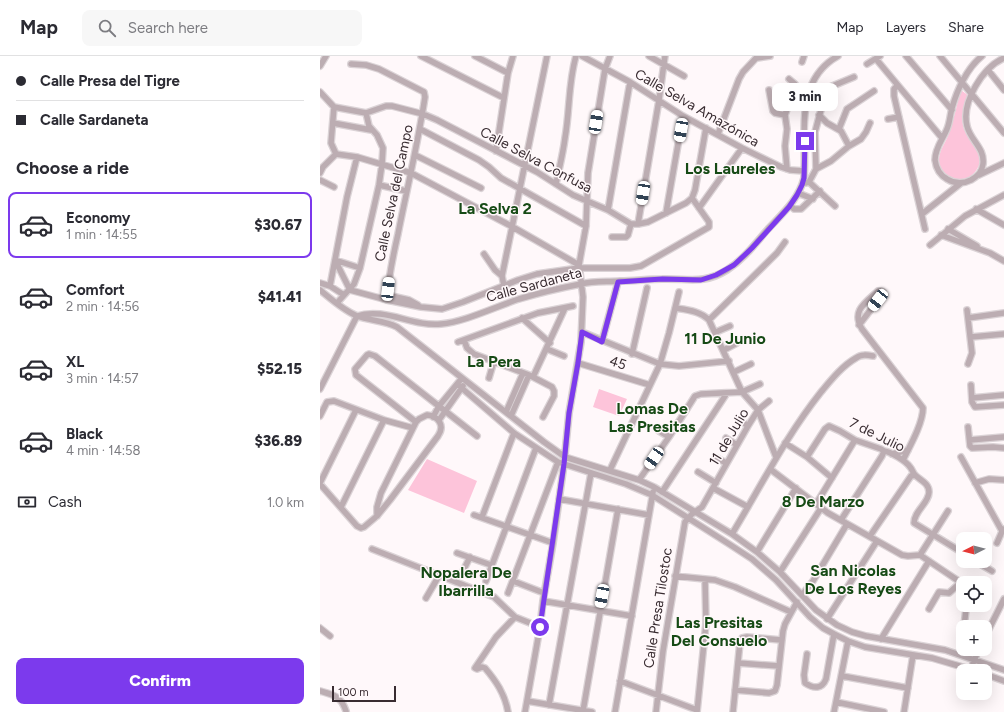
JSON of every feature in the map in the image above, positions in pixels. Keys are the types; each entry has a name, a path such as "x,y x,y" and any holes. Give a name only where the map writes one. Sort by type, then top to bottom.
{"street":[{"path":"320,66 326,56"},
{"path":"421,56 504,98"},
{"path":"475,56 508,73"},
{"path":"509,56 510,66"},
{"path":"496,152 508,73 513,56"},
{"path":"504,286 502,276 511,226 547,56"},
{"path":"556,184 565,139 570,79 576,56"},
{"name":"Calle Selva Amazónica","path":"582,56 630,82 683,116 742,148 788,170 801,171"},
{"path":"508,593 530,534 565,457 569,413 582,332 582,281 579,268 586,226 588,173 605,69 610,56"},
{"path":"649,56 684,76"},
{"path":"638,224 665,56"},
{"path":"718,134 743,72 758,57 770,56"},
{"name":"Calle Sardaneta","path":"355,315 372,313 424,324 440,324 460,320 519,299 582,281 618,282 662,279 694,280 709,278 716,275 734,265 744,257 790,205 798,193 802,185 801,171 805,108 810,89 820,70 825,64 838,56"},
{"path":"906,56 952,110"},
{"path":"940,56 1004,133"},
{"path":"867,64 878,57 897,86 942,138"},
{"path":"978,57 968,71 963,82 952,110 947,129 938,147 935,158 938,170 947,179 956,183 968,181 1004,163"},
{"path":"978,175 982,169 982,155 980,148 970,134 967,126 967,110 976,86 992,65 1004,58"},
{"name":"Calle Selva del Campo","path":"351,64 379,69 424,92 425,97 415,155 406,191 389,280 387,298"},
{"path":"988,70 1004,90"},
{"path":"802,185 809,182 816,169 815,136 825,95 830,87 854,77"},
{"path":"788,170 785,146 787,128 785,116 795,87 795,84 789,79"},
{"path":"608,210 630,82"},
{"path":"897,86 894,94 925,228"},
{"path":"769,90 773,111 785,116"},
{"path":"839,129 847,110 874,91"},
{"path":"320,92 334,107 366,113 371,130"},
{"name":"Calle Selva Confusa","path":"366,113 386,106 392,106 423,114 524,166 573,195 608,210 631,224"},
{"path":"334,107 331,143 336,154"},
{"path":"819,115 827,123 839,129 849,146"},
{"path":"666,213 683,116"},
{"path":"888,119 899,117"},
{"path":"333,123 371,130 377,135 383,148 379,185 360,268 354,284 337,303"},
{"path":"816,169 831,161 849,146 861,139 870,123"},
{"path":"612,237 624,238 628,235 631,224 648,222 686,203 692,198 695,190 706,128"},
{"path":"420,129 484,162 501,178 586,226"},
{"path":"699,208 742,148"},
{"path":"336,154 357,157 411,174 511,226 579,268"},
{"path":"320,173 323,167 336,154"},
{"path":"415,155 481,188"},
{"path":"330,286 347,197 357,157"},
{"path":"320,180 334,187"},
{"path":"809,182 835,206"},
{"path":"922,214 961,183"},
{"path":"379,185 406,191"},
{"path":"790,205 794,209 801,209 820,191"},
{"path":"798,193 813,199"},
{"path":"930,245 960,219 1004,195"},
{"path":"350,290 422,307 442,309 451,307 537,274 579,268 630,268 641,266 708,229 709,222 692,198"},
{"path":"976,209 1004,225"},
{"path":"948,229 1004,260"},
{"path":"941,235 990,253"},
{"path":"709,320 777,253 785,242"},
{"path":"484,254 494,270 502,276"},
{"path":"335,260 360,268"},
{"path":"335,260 350,290"},
{"path":"602,342 618,282"},
{"path":"320,283 330,286 344,295"},
{"path":"632,354 647,288"},
{"path":"320,290 344,309 355,315 389,323 397,327 565,457 639,480 654,487 732,534 757,552 780,572 816,610 828,619 852,632 881,639 933,647 956,654"},
{"path":"860,325 883,292 878,291 859,311 857,321 860,325 923,408 919,424 903,460"},
{"path":"610,470 660,364 679,292"},
{"path":"458,342 522,318 538,313 573,306"},
{"path":"506,412 528,375 550,343 565,308"},
{"path":"675,308 696,312 709,320 716,332 742,392 758,410 776,457"},
{"path":"967,310 972,353 968,364"},
{"path":"968,318 1004,313"},
{"path":"320,389 355,315"},
{"path":"522,318 550,343"},
{"path":"716,332 730,326"},
{"path":"582,332 602,342 660,364 679,366 729,361"},
{"path":"971,337 1004,334"},
{"path":"464,340 470,352 528,375 552,387 554,393 543,417"},
{"path":"724,350 737,343"},
{"path":"547,348 564,356"},
{"path":"416,422 356,375 355,369 367,355 369,354 375,356 477,436"},
{"path":"732,534 776,457 814,401 840,370 862,355 873,356"},
{"path":"489,378 494,361"},
{"name":"45","path":"578,363 650,386"},
{"path":"734,372 751,364"},
{"path":"511,416 528,375"},
{"path":"433,416 440,406 465,380"},
{"path":"639,480 697,394 742,392 760,384"},
{"path":"970,385 973,405 975,407 1004,405"},
{"path":"439,420 446,411 460,386"},
{"path":"460,386 514,433 561,463 626,484 652,495 689,517 752,559 776,580 823,628 848,641 878,650 932,658 956,665"},
{"path":"662,492 728,393"},
{"path":"972,398 1004,395"},
{"name":"11 de Julio","path":"695,511 702,507 726,463 758,410 769,400"},
{"path":"320,416 325,405 330,401 334,401 384,420 413,428"},
{"path":"356,410 320,483 359,528 364,527 377,516 440,433 441,428 439,420 433,416 427,415 416,422 381,493 377,507 377,516"},
{"path":"341,507 384,420"},
{"path":"740,420 748,426"},
{"name":"7 de Julio","path":"807,457 825,429 828,426 831,426 855,440 882,449 903,460 911,468 915,475 927,485 929,493 915,518 914,523 932,534"},
{"path":"968,427 970,446 972,448 1004,448"},
{"path":"659,431 669,437"},
{"path":"482,517 514,433"},
{"path":"970,440 1004,437"},
{"path":"726,438 737,445"},
{"path":"816,504 855,440"},
{"path":"785,443 807,457 832,478"},
{"path":"486,581 536,448"},
{"path":"892,454 908,450"},
{"path":"841,520 884,451"},
{"path":"961,456 975,483 1003,529 997,543"},
{"path":"717,458 726,463"},
{"path":"525,712 553,543 559,499 561,463"},
{"path":"770,469 821,508 847,524 902,554 908,556 920,555 956,579"},
{"path":"698,472 714,485"},
{"path":"549,705 591,473"},
{"path":"870,536 911,476 915,475"},
{"path":"975,483 989,479 1004,480"},
{"name":"11 de Julio","path":"714,485 748,508"},
{"path":"615,712 654,487"},
{"path":"757,552 796,488"},
{"path":"559,499 650,515"},
{"path":"780,572 821,508"},
{"path":"583,711 599,610 618,509"},
{"name":"Calle Presa Tilostoc","path":"656,712 663,651 685,522 695,511"},
{"path":"920,555 948,511"},
{"path":"474,515 553,543"},
{"path":"802,595 813,581 847,524"},
{"path":"932,534 956,549"},
{"path":"828,619 877,541"},
{"path":"372,549 440,574 494,597 515,617 540,627"},
{"path":"457,553 491,565"},
{"path":"463,571 470,557"},
{"path":"881,639 929,561"},
{"path":"987,568 992,571"},
{"path":"426,598 440,574"},
{"path":"675,576 722,582 791,612"},
{"path":"620,681 697,711 705,637 705,579"},
{"path":"513,581 544,593"},
{"path":"929,609 939,592 949,593 956,588"},
{"path":"992,623 1004,599"},
{"path":"543,601 632,616"},
{"path":"735,690 769,693 775,691 777,685 781,640 785,624 797,602"},
{"path":"508,712 497,682 485,668 475,668 496,637 515,617"},
{"path":"320,628 330,636"},
{"path":"807,654 804,675 805,683 816,688 823,685 826,679 834,634"},
{"path":"733,712 740,642 742,638 747,637 781,640"},
{"path":"834,712 848,641"},
{"path":"904,712 913,655"},
{"path":"964,656 1004,670"},
{"path":"974,664 976,656"},
{"path":"738,663 779,666"},
{"path":"842,676 908,688"},
{"path":"992,677 1004,681"},
{"path":"320,690 334,695 341,700 346,712"},
{"path":"527,701 592,712"},
{"path":"836,702 884,712"}],"shaded area":[{"path":"961,90 969,96 963,116 964,129 977,149 980,160 979,166 972,175 966,178 955,179 945,173 941,168 939,158 940,152 950,131"},
{"path":"599,389 627,399 619,416 593,407"},
{"path":"427,459 477,481 464,513 408,490"}],"district":[{"name":"Los Laureles","path":"730,168"},
{"name":"La Selva 2","path":"495,208"},
{"name":"11 De Junio","path":"725,338"},
{"name":"La Pera","path":"494,361"},
{"name":"Lomas De Las Presitas","path":"652,417"},
{"name":"8 De Marzo","path":"823,501"},
{"name":"San Nicolas De Los Reyes","path":"853,579"},
{"name":"Nopalera De Ibarrilla","path":"466,581"},
{"name":"Las Presitas Del Consuelo","path":"719,631"}],"route":[{"path":"540,627 564,464 569,413 582,332 602,342 618,282 662,279 701,280 726,270 744,257 762,235 789,207 797,195 804,178 805,141"}]}
